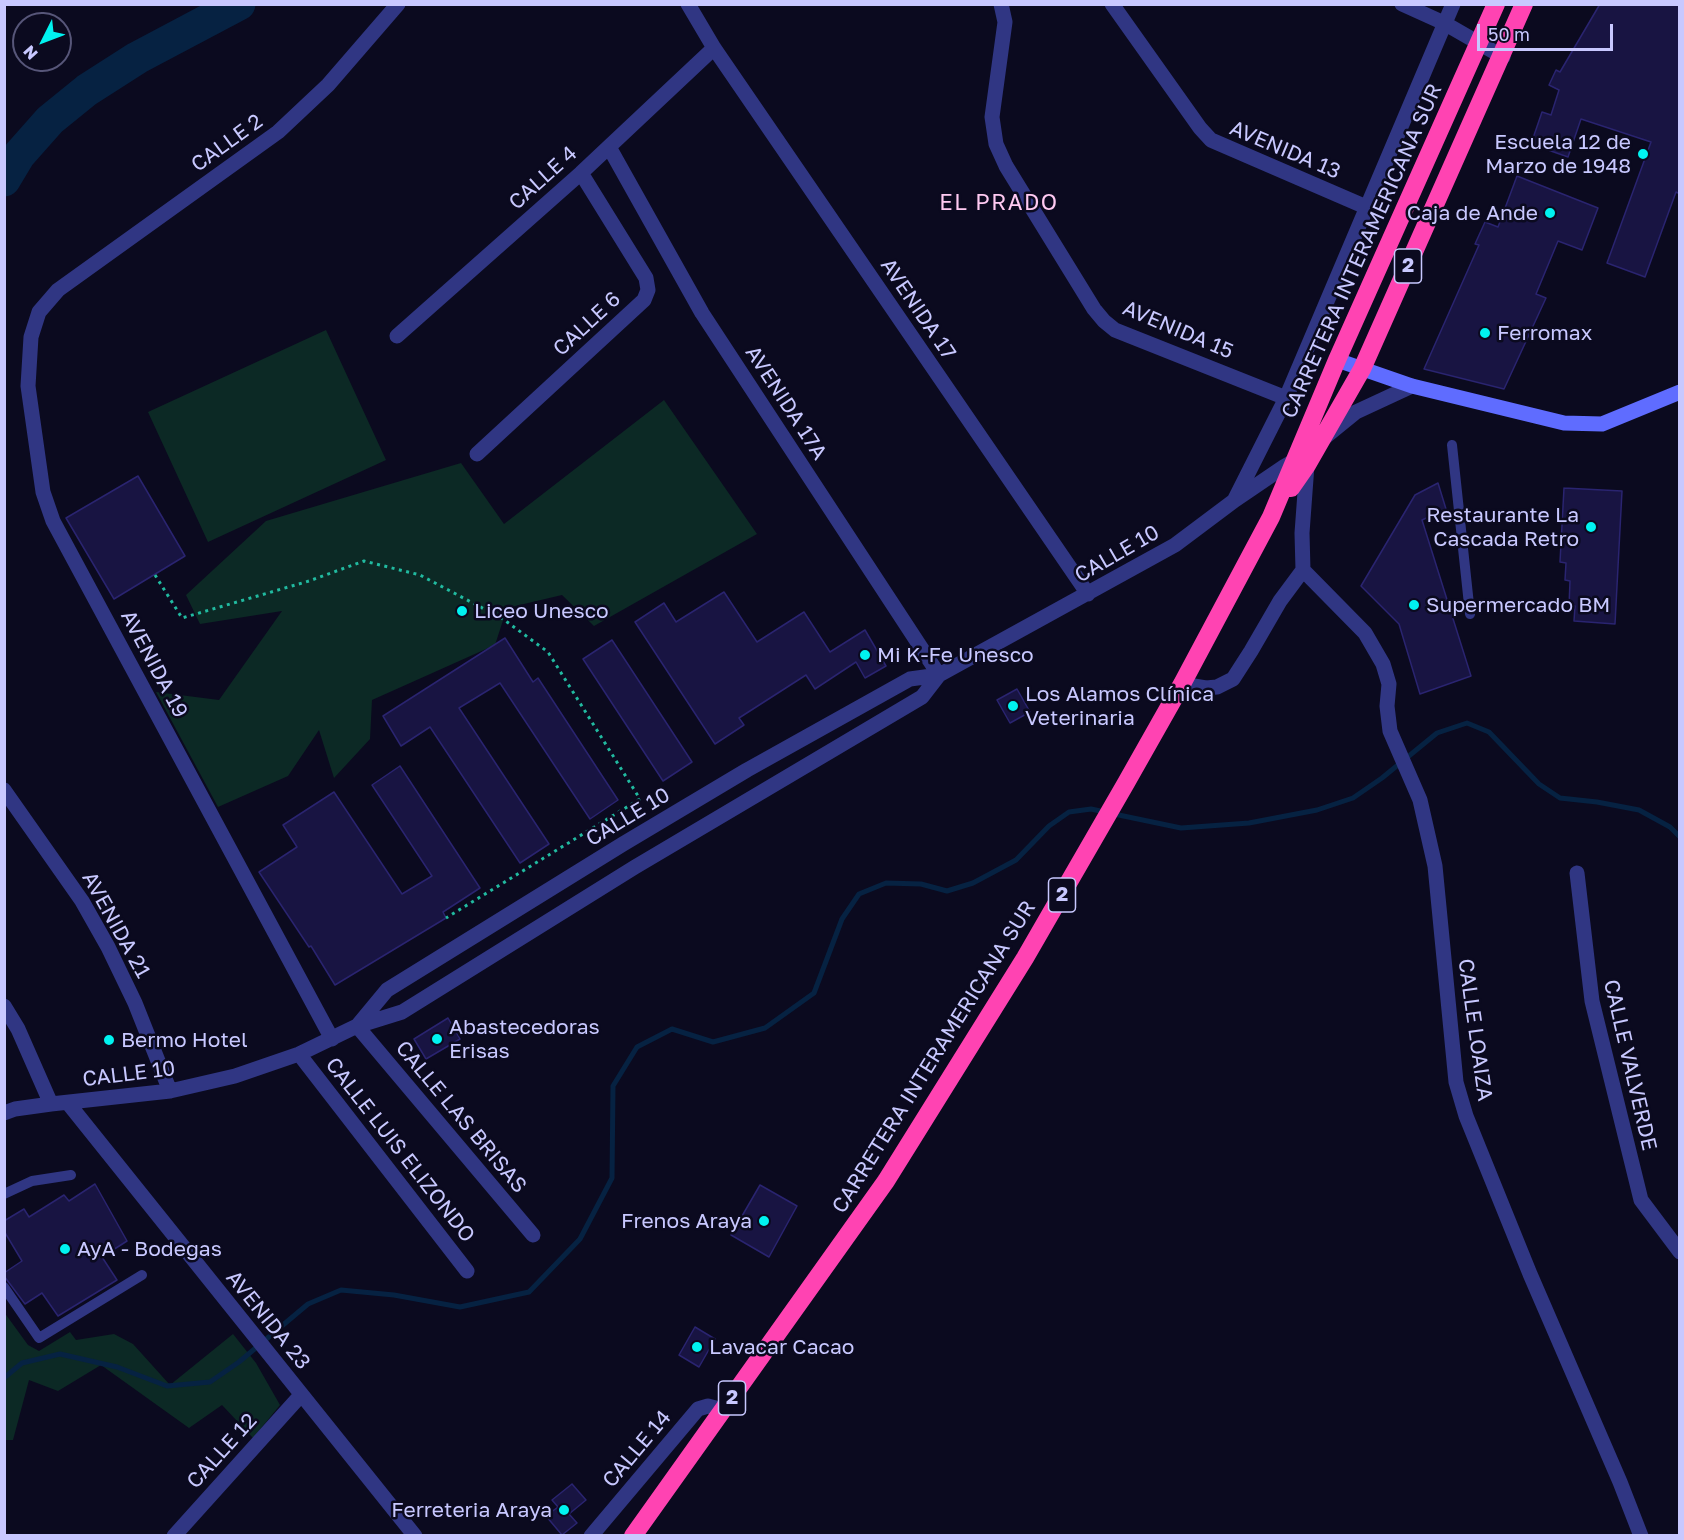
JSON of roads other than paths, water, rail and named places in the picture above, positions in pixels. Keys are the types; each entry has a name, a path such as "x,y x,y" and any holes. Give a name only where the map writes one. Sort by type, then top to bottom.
{"highway":[{"name":"CARRETERA INTERAMERICANA SUR","path":"633,1536 886,1181 1025,958 1182,684 1301,463 1337,360 1496,4"},
{"name":"CARRETERA INTERAMERICANA SUR","path":"1301,463 1320,441 1362,369 1503,57 1524,4"}],"street":[{"name":"AVENIDA 17","path":"688,4 714,48 1088,594"},
{"name":"AVENIDA 15","path":"1002,4 1005,22 992,117 996,144 1006,166 1094,309 1115,330 1286,398"},
{"name":"AVENIDA 13","path":"1112,4 1200,128 1211,140 1366,207"},
{"path":"1402,4 1444,23 1503,57"},
{"path":"1235,500 1286,398 1453,4"},
{"name":"CALLE 2","path":"58,290 278,132 328,85 394,6"},
{"name":"CALLE 4","path":"397,336 581,173 714,48"},
{"name":"AVENIDA 17A","path":"609,147 702,313 939,675"},
{"name":"CALLE 6","path":"477,453 644,300 648,290 646,278 581,173"},
{"name":"AVENIDA 19","path":"58,290 39,312 31,338 28,386 43,492 53,521 332,1039"},
{"path":"1337,360 1412,386 1564,423 1602,424 1680,392"},
{"path":"1320,441 1356,412 1412,386"},
{"path":"1182,684 1206,688 1217,687 1233,679 1280,601 1303,570 1301,463"},
{"name":"CALLE 10","path":"357,1026 387,990 747,770 910,679 939,675 1088,594 1175,545 1235,500 1301,463"},
{"name":"CALLE LOAIZA","path":"1303,570 1365,633 1383,664 1389,684 1387,706 1390,731 1420,800 1435,866 1456,1082 1466,1116 1530,1274 1616,1471 1641,1536"},
{"name":"CALLE 10","path":"4,1113 15,1109 51,1104 170,1091 235,1076 299,1054 357,1026 402,1012 635,867 922,697 939,675"},
{"name":"AVENIDA 21","path":"4,790 82,901 108,947 135,1003 170,1091"},
{"name":"CALLE VALVERDE","path":"1577,873 1592,1001 1641,1200 1680,1252"},
{"path":"4,1006 18,1029 51,1104"},
{"name":"CALLE LAS BRISAS","path":"357,1026 533,1235"},
{"name":"CALLE LUIS ELIZONDO","path":"299,1054 467,1271"},
{"name":"AVENIDA 23","path":"68,1103 415,1536"},
{"name":"CALLE 12","path":"174,1536 301,1395"},
{"name":"CALLE 14","path":"591,1536 698,1409 708,1406 723,1410"}],"lane":[{"path":"1452,445 1470,614"},
{"path":"4,1194 32,1182 71,1175"},
{"path":"4,1287 39,1338 142,1275"}],"waterway":[{"path":"4,180 19,155 50,120 87,90 137,58 239,4"},
{"path":"1114,814 1181,828 1249,823 1317,810 1353,798 1382,778 1437,733 1467,723 1489,732 1539,784 1560,798 1639,810 1670,827 1680,837"},
{"path":"4,1378 22,1363 60,1354 117,1367 167,1386 210,1382 239,1362 308,1304 341,1290 394,1295 460,1307 529,1292 580,1239 612,1178 613,1086 637,1047 672,1029 713,1042 765,1028 814,993 842,919 859,894 886,883 921,884 947,891 973,883 1016,860 1049,826 1069,812 1091,809 1105,812"}],"place":[{"name":"Escuela 12 de Marzo de 1948","path":"1643,154"},
{"name":"Caja de Ande","path":"1550,213"},
{"name":"Ferromax","path":"1485,333"},
{"name":"Restaurante La Cascada Retro","path":"1591,527"},
{"name":"Supermercado BM","path":"1414,605"},
{"name":"Liceo Unesco","path":"462,611"},
{"name":"Mi K-Fe Unesco","path":"865,655"},
{"name":"Los Alamos Clínica Veterinaria","path":"1013,706"},
{"name":"Abastecedoras Erisas","path":"437,1039"},
{"name":"Bermo Hotel","path":"109,1040"},
{"name":"Frenos Araya","path":"764,1221"},
{"name":"AyA - Bodegas","path":"65,1249"},
{"name":"Lavacar Cacao","path":"697,1347"},
{"name":"Ferreteria Araya","path":"564,1510"}],"district":[{"name":"EL PRADO","path":"999,203"}]}
